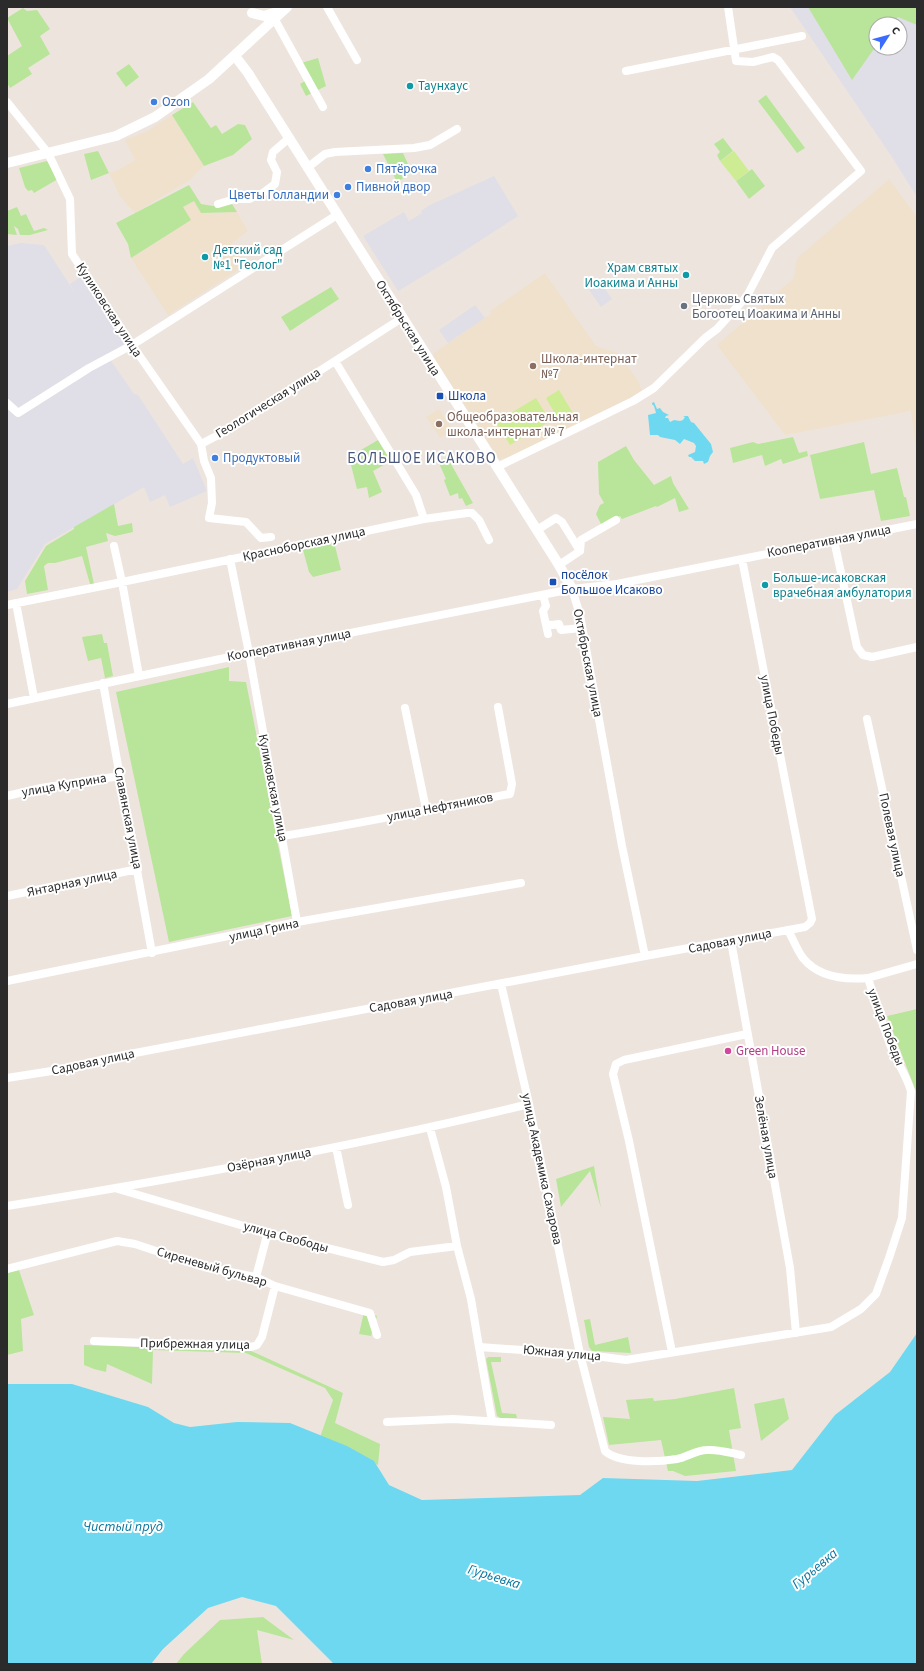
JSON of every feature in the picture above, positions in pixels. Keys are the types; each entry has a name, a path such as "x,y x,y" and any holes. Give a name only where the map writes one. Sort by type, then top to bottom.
{"street":[{"path":"327,7 357,60"},
{"path":"497,467 634,401 654,388 705,338 717,329 740,305 747,296 772,248 861,171 778,60 773,57 753,62 736,61 733,49 728,7"},
{"path":"250,10 264,16 273,14 285,8"},
{"path":"7,163 116,136 155,117 209,79 285,8"},
{"path":"250,10 262,29"},
{"path":"274,18 323,107"},
{"path":"626,71 802,36"},
{"name":"Октябрьская улица","path":"235,56 248,73 288,139 537,530 572,589 582,628 622,846 645,956"},
{"name":"Куликовская улица","path":"7,102 48,153 70,199 72,254 132,345 201,444 204,461 211,478 212,504 209,518 246,522 261,538 271,537"},
{"path":"307,168 325,154 335,152 414,148 430,145 457,129"},
{"path":"218,204 235,199 249,199 263,193 275,184 277,172 271,160 273,152 288,139"},
{"path":"7,403 18,413 89,368 132,345 337,215"},
{"name":"Геологическая улица","path":"201,444 226,431 402,318"},
{"path":"335,361 416,495 424,518"},
{"name":"Красноборская улица","path":"11,604 424,518 472,513 479,520 489,540"},
{"path":"537,530 556,518 562,522 580,551"},
{"path":"580,551 581,540 616,520"},
{"name":"Кооперативная улица","path":"7,704 249,653 572,589 618,584 917,524"},
{"path":"834,540 857,647 863,655 872,658 917,647"},
{"path":"114,546 139,676"},
{"path":"559,565 580,551"},
{"name":"Куликовская улица","path":"230,559 283,836 297,922"},
{"name":"улица Победы","path":"742,559 812,919"},
{"path":"543,595 546,606 543,611 548,634"},
{"path":"11,604 34,698"},
{"path":"546,624 560,624 561,630 582,628"},
{"name":"Славянская улица","path":"103,683 138,869 152,953"},
{"name":"улица Нефтяников","path":"283,836 340,827 426,809 510,794 512,784 498,707"},
{"path":"405,708 426,809"},
{"name":"Полевая улица","path":"867,719 917,950"},
{"name":"улица Куприна","path":"7,796 41,788 120,776"},
{"name":"Янтарная улица","path":"7,896 138,869"},
{"name":"улица Грина","path":"7,981 152,953 297,922 521,883"},
{"name":"Садовая улица","path":"7,1078 58,1070 114,1057 805,927 812,919"},
{"name":"улица Победы","path":"788,930 802,957 811,967 831,976 847,980 868,978 884,1027 894,1053 908,1080 911,1091 902,1218 876,1294 861,1309"},
{"name":"Зелёная улица","path":"731,941 790,1268 796,1333"},
{"path":"868,978 917,964"},
{"name":"улица Академика Сахарова","path":"501,984 529,1104 580,1354 605,1451 610,1456 620,1459 653,1461 678,1458 707,1450 741,1455"},
{"path":"672,1352 614,1074 616,1064 624,1060 747,1034"},
{"name":"Озёрная улица","path":"7,1206 115,1188 336,1147 430,1128 529,1104"},
{"path":"430,1128 446,1187 471,1299 492,1421"},
{"path":"336,1147 348,1205"},
{"name":"улица Свободы","path":"115,1188 271,1234 383,1262 394,1260 410,1252 458,1246"},
{"path":"256,1278 266,1239 271,1234"},
{"name":"Сиреневый бульвар","path":"7,1269 117,1241 135,1244 204,1267 256,1278 275,1286 370,1313 377,1335"},
{"name":"Прибрежная улица","path":"94,1341 251,1347 257,1345 262,1337 275,1286"},
{"name":"Южная улица","path":"480,1346 580,1354 626,1360 831,1327 861,1309"},
{"path":"387,1422 453,1419 552,1425"}],"shaded area":[{"path":"790,7 917,7 917,197 892,157"},
{"path":"172,115 204,166 190,180 135,213 120,196 109,173 118,170 135,160 125,140 148,131"},
{"path":"494,176 518,216 458,255 398,291 363,236 404,212 409,221 422,213 421,211 430,205"},
{"path":"889,179 917,217 917,455 911,411 785,435 717,345 794,278 797,258"},
{"path":"194,201 211,213 237,212 248,231 231,244 246,265 168,315 131,258 190,220 183,207"},
{"path":"21,243 44,245 77,296 70,284 85,274 128,342 107,355 134,394 138,395 183,464 193,458 207,491 170,507 165,495 150,502 144,487 45,544 17,589 7,592 7,246"},
{"name":"Школа-интернат №7","path":"545,273 596,346 618,353 639,382 642,392 511,457 499,459 433,356 434,353 491,314 490,311"},
{"path":"600,282 612,299 601,307 589,290"},
{"path":"475,305 485,318 448,343 439,330"},
{"name":"Общеобразовательная школа-интернат № 7","path":"439,409 453,430 440,438 426,417"}],"green space":[{"path":"808,7 917,7 917,25 908,21 908,16 868,16 869,56 852,80"},
{"path":"23,8 27,11 37,10 50,29 40,36 50,54 28,68 32,74 10,88 7,83 7,56 22,46 7,18"},
{"path":"318,58 326,86 306,96 300,84 305,81 301,63"},
{"path":"129,64 139,77 126,87 116,73"},
{"path":"766,95 805,148 797,153 758,101"},
{"path":"193,102 211,128 216,125 222,134 238,124 245,125 252,139 233,155 204,166 172,115"},
{"path":"723,138 733,151 720,161 717,155 720,152 714,144"},
{"path":"98,151 109,173 91,180 84,154"},
{"path":"734,151 749,171 736,181 720,161"},
{"path":"403,153 412,173 397,182 383,154"},
{"path":"47,161 58,179 34,193 32,190 28,191 25,187 19,168"},
{"path":"752,169 765,186 749,199 736,181"},
{"path":"189,185 201,204 213,206 232,204 237,212 201,213 194,201 183,207 191,220 131,258 128,244 116,223"},
{"path":"17,207 21,216 26,214 34,231 44,228 48,230 30,235 20,235 18,229 14,226 17,235 7,234 7,211"},
{"path":"331,287 339,299 290,331 281,317"},
{"path":"559,390 574,415 561,424 546,398"},
{"path":"536,398 550,421 510,445 496,422"},
{"path":"793,437 799,453 807,451 808,456 783,464 781,459 765,466 762,455 733,463 730,448 753,442 758,444"},
{"path":"378,440 391,461 373,471 382,492 369,498 367,487 357,489 349,457"},
{"path":"864,442 871,474 897,468 910,516 881,521 874,490 820,499 810,455"},
{"path":"626,446 634,460 654,485 671,476 673,483 689,509 679,512 675,498 657,507 656,506 622,519 620,516 602,526 596,514 600,505 604,503 599,494 598,462"},
{"path":"447,457 473,503 466,506 462,498 459,499 458,493 450,496 444,480 446,479 438,461"},
{"path":"114,504 118,526 132,523 133,532 115,536 106,533 108,541 86,547 94,584 90,584 82,556 55,563 48,563 44,566 48,590 27,594 25,581 46,546 74,529 74,527"},
{"path":"334,542 341,570 313,577 309,572 303,550"},
{"path":"102,634 104,643 107,643 113,676 105,678 101,658 88,661 82,637"},
{"path":"229,667 229,681 246,682 292,916 169,942 116,692"},
{"path":"917,1009 917,1094 887,1016"},
{"path":"594,1166 601,1208 590,1171 561,1207 556,1179"},
{"path":"19,1270 34,1315 21,1319 23,1351 7,1355 7,1273"},
{"path":"364,1312 377,1316 371,1336 359,1334"},
{"path":"590,1319 595,1345 628,1337 631,1353 592,1351 589,1347 584,1320"},
{"path":"84,1345 251,1351 343,1393 335,1423 380,1444 378,1465 344,1449 319,1440 333,1400 325,1388 246,1353 153,1350 152,1384 107,1364 106,1372 84,1365"},
{"path":"488,1357 501,1357 501,1362 491,1362 502,1413 516,1414 517,1418 500,1418 497,1416 486,1359"},
{"path":"734,1388 741,1428 729,1430 736,1471 685,1476 673,1471 668,1471 661,1440 609,1445 603,1417 630,1419 626,1400 653,1398 654,1401 675,1399"},
{"path":"784,1398 789,1419 761,1441 754,1404"},
{"path":"263,1617 294,1640 257,1630 262,1664 176,1664 184,1654 220,1620"}],"water":[{"path":"654,402 657,409 660,408 663,412 669,415 665,418 668,418 670,422 674,420 683,420 685,417 683,416 688,416 691,422 694,423 711,444 713,452 708,462 704,464 703,461 695,461 689,457 688,455 695,452 696,446 694,443 684,439 680,444 675,440 660,437 658,435 650,435 648,415 656,413 652,404"},
{"name":"Чистый пруд","path":"917,1333 917,1664 334,1664 276,1606 242,1597 208,1608 163,1649 151,1664 7,1664 7,1384 72,1384 148,1407 174,1423 190,1427 237,1422 290,1423 347,1446 374,1461 389,1485 422,1500 580,1495 603,1478 697,1481 792,1470 835,1415 890,1372"}],"place":[{"name":"Таунхаус","path":"410,86"},
{"name":"Ozon","path":"154,102"},
{"name":"Пятёрочка","path":"368,169"},
{"name":"Пивной двор","path":"348,187"},
{"name":"Цветы Голландии","path":"337,195"},
{"name":"Детский сад №1 \"Геолог\"","path":"205,257"},
{"name":"Храм святых Иоакима и Анны","path":"686,275"},
{"name":"Церковь Святых Богоотец Иоакима и Анны","path":"684,306"},
{"name":"Школа-интернат №7","path":"533,366"},
{"name":"Школа","path":"440,396"},
{"name":"Общеобразовательная школа-интернат № 7","path":"439,424"},
{"name":"Продуктовый","path":"215,458"},
{"name":"посёлок Большое Исаково","path":"553,582"},
{"name":"Больше-исаковская врачебная амбулатория","path":"765,585"},
{"name":"Green House","path":"728,1051"}],"district":[{"name":"БОЛЬШОЕ ИСАКОВО","path":"422,458"}],"water label":[{"name":"Гурьевка","path":"815,1569"},
{"name":"Гурьевка","path":"494,1577"}]}
